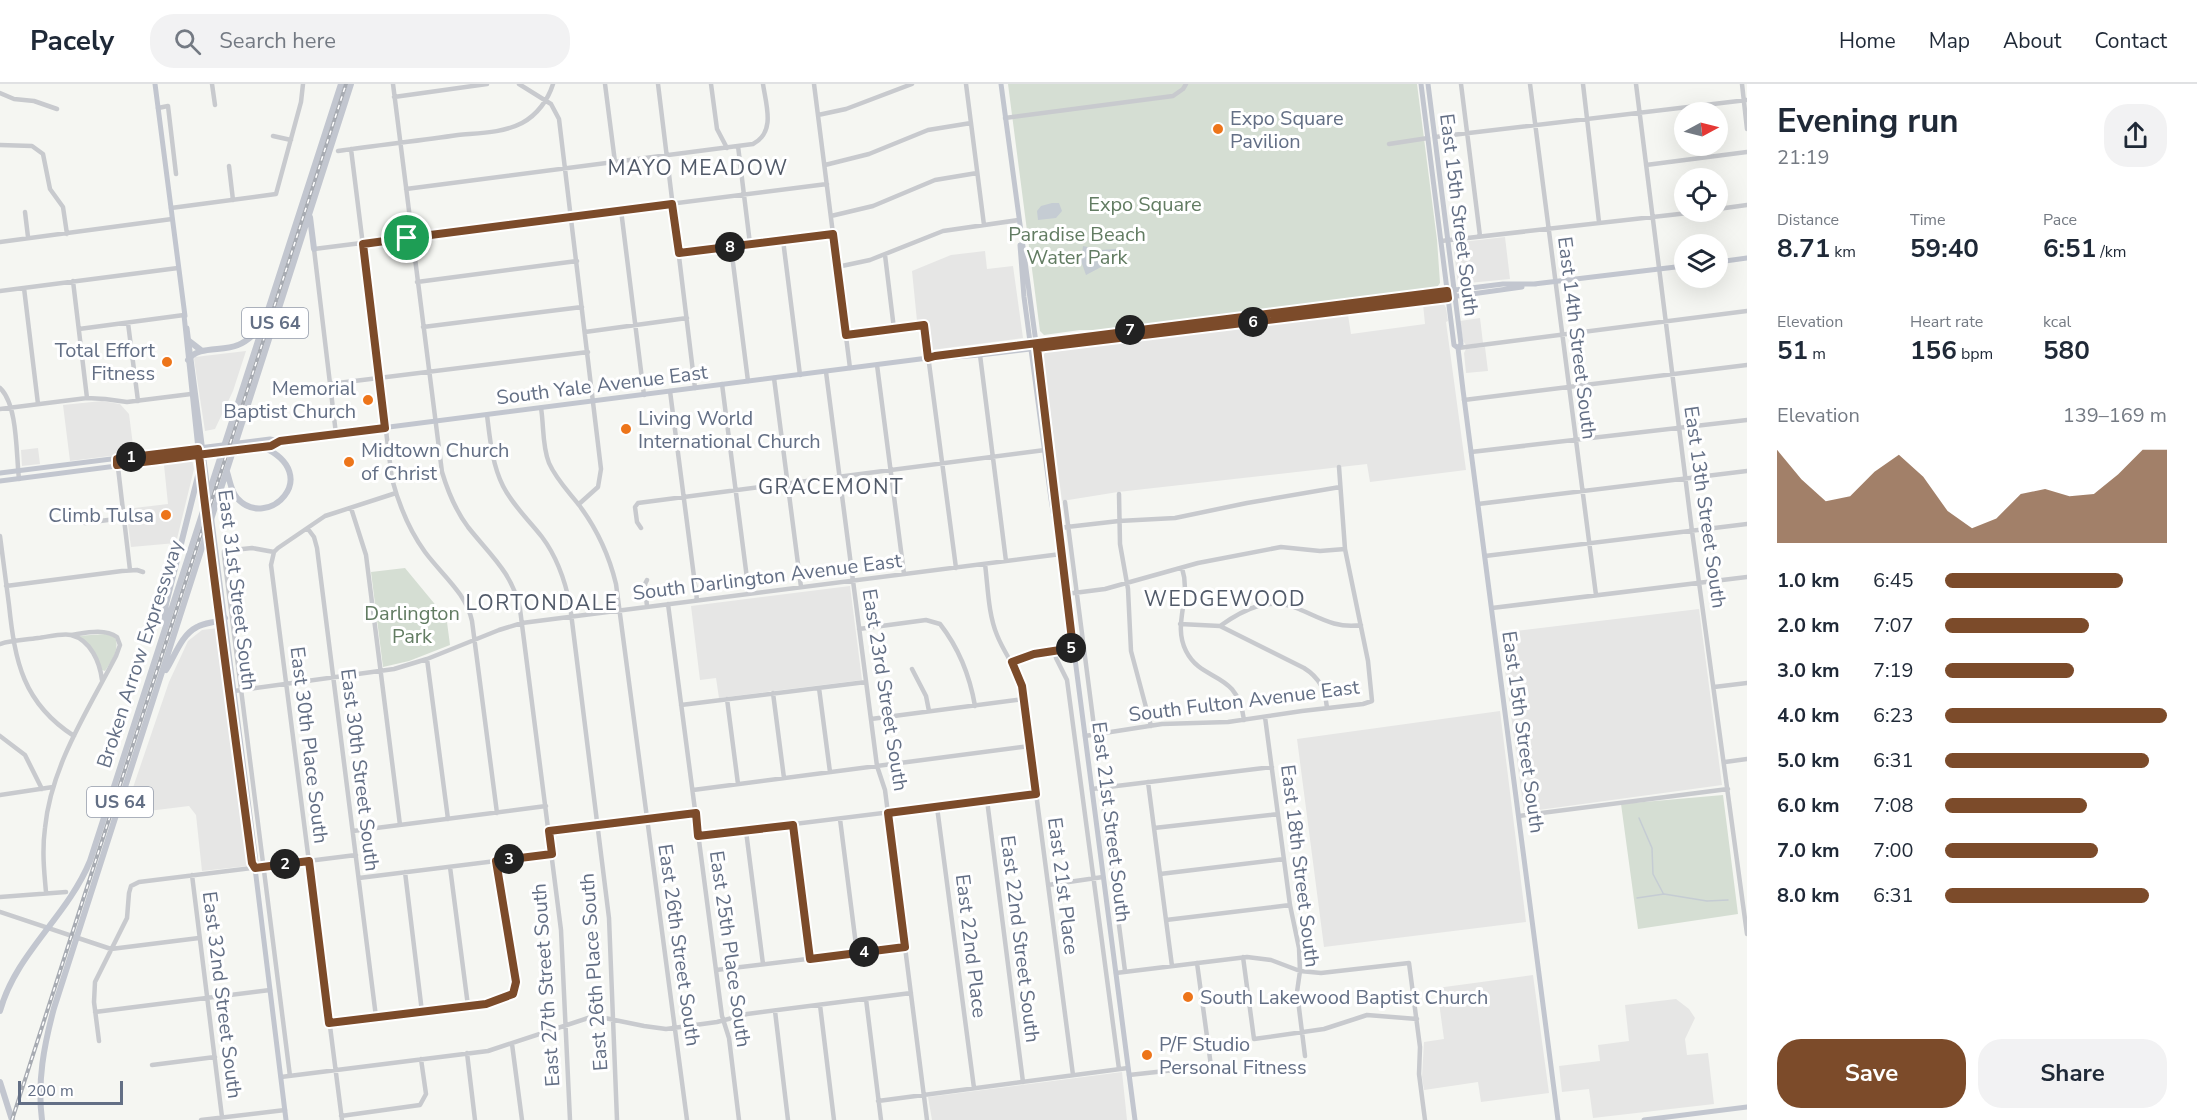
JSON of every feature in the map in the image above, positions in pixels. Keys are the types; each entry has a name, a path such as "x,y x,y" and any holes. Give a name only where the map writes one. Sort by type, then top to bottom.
{"highway":[{"name":"Broken Arrow Expressway","path":"0,1011 9,983 24,958 80,885 90,861 341,84"},
{"name":"Broken Arrow Expressway","path":"42,1119 41,1076 54,1008 351,84"},
{"path":"310,214 314,249"},
{"path":"189,357 202,351 237,346 246,342 263,326"},
{"path":"189,341 202,351"},
{"path":"227,471 234,494 245,504 263,508 277,503 289,489 290,474 282,457 263,447"},
{"path":"162,638 166,604 200,468"},
{"path":"159,681 187,635 199,626 223,619"},
{"path":"0,1082 12,1120"}],"main road":[{"name":"East 31st Street South","path":"155,84 232,691 239,777 255,868 286,1120"},
{"name":"East 21st Street South","path":"1001,84 1018,220 1021,268 1034,345 1135,1120"},
{"name":"East 15th Street South","path":"1421,84 1431,137 1450,294 1461,344 1458,348 1464,400 1558,1120"},
{"name":"East 15th Street South","path":"1428,84 1431,137"},
{"path":"1728,261 1747,258"},
{"name":"South Yale Avenue East","path":"201,451 263,447 280,441 826,372 935,356 1674,267"},
{"name":"East 31st Street South","path":"184,315 189,341 192,394 201,451 200,468 223,619"},
{"name":"South Yale Avenue East","path":"928,358 935,360 980,355 1034,345"},
{"name":"South Yale Avenue East","path":"0,473 117,462 270,439 280,441"},
{"name":"South Yale Avenue East","path":"0,481 117,462"},
{"path":"1644,1120 1747,1107"}],"street":[{"path":"212,84 215,105"},
{"path":"171,208 276,194 303,94 303,84"},
{"name":"East 27th Street South","path":"393,84 442,472 452,500 468,527 512,581 518,598 552,854 562,951 570,1120"},
{"path":"394,97 487,84"},
{"path":"519,84 551,104 558,114 601,476 595,491 579,504"},
{"path":"338,151 507,129 532,117 546,101 553,84"},
{"path":"605,84 615,162"},
{"path":"658,84 695,388"},
{"path":"711,84 717,129 727,148"},
{"path":"406,189 756,143 766,133 768,124 763,84"},
{"path":"814,84 850,368"},
{"path":"818,115 846,109 912,84"},
{"path":"966,84 984,225"},
{"path":"1005,118 1173,96 1186,84"},
{"path":"1461,84 1480,236"},
{"name":"East 14th Street South","path":"1530,84 1596,595"},
{"path":"1583,84 1599,222"},
{"name":"East 13th Street South","path":"1636,84 1692,531 1747,934"},
{"path":"1742,84 1747,129"},
{"path":"0,93 14,99 34,101 57,108"},
{"path":"1389,144 1745,100"},
{"name":"East 31st Street South","path":"158,108 168,106 176,174"},
{"path":"825,165 858,158 928,129 971,123"},
{"path":"273,136 291,140"},
{"path":"0,145 32,146 43,154 50,189 63,207 67,234"},
{"path":"738,146 750,244"},
{"path":"351,149 385,428 396,493 405,517 420,544 469,607 497,813"},
{"path":"1646,165 1747,152"},
{"path":"229,166 233,200"},
{"path":"831,216 863,209 935,180 977,173"},
{"path":"336,434 314,249 827,184"},
{"path":"1728,208 1747,206"},
{"path":"621,210 644,395"},
{"path":"25,212 28,237"},
{"path":"1444,240 1674,214"},
{"path":"0,242 172,219"},
{"path":"837,267 885,255 932,234 951,229 1018,220"},
{"path":"679,253 833,234"},
{"path":"783,240 800,375"},
{"path":"731,247 748,381"},
{"path":"885,255 894,329"},
{"path":"417,282 577,261"},
{"path":"0,291 178,268"},
{"path":"73,281 87,398"},
{"path":"24,288 38,404"},
{"path":"423,327 582,307"},
{"path":"1458,348 1747,311"},
{"path":"78,329 184,315"},
{"path":"585,332 687,318"},
{"path":"128,323 138,400"},
{"path":"846,335 924,325 956,568"},
{"path":"330,384 588,352"},
{"path":"980,355 1006,561"},
{"path":"877,365 904,574"},
{"path":"1464,400 1747,365"},
{"name":"East 23rd Street South","path":"826,372 877,766 884,784 888,813 927,1120"},
{"path":"774,378 801,587"},
{"path":"722,384 749,594"},
{"path":"0,388 7,396 11,408 19,479"},
{"path":"670,391 697,600"},
{"path":"0,410 87,398 127,402 192,394"},
{"name":"East 26th Street South","path":"541,408 549,462 557,478 579,504 592,525 605,549 614,576 687,1120"},
{"name":"East 26th Place South","path":"487,415 493,457 499,479 508,497 554,556 565,585 571,616 610,926 617,1120"},
{"path":"1471,452 1747,420"},
{"path":"641,528 637,522 635,505 683,496 993,457 1047,448"},
{"path":"117,462 130,570"},
{"path":"1220,626 1242,611 1271,604 1289,606 1332,624 1361,625 1345,549 1339,467"},
{"path":"1478,504 1747,471"},
{"path":"1058,528 1175,518 1247,503 1340,488"},
{"path":"274,552 325,516 396,493"},
{"path":"1119,494 1120,544 1127,584 1131,651 1151,726"},
{"name":"East 21st Street South","path":"1065,502 1095,734"},
{"path":"351,507 366,555 400,825"},
{"path":"85,523 123,518"},
{"path":"1485,556 1747,524"},
{"name":"East 30th Street South","path":"308,529 316,544 376,1017"},
{"path":"0,537 13,641 19,667 27,686 53,721 74,736"},
{"path":"1066,594 1127,584 1182,568 1281,546 1320,551 1345,549"},
{"name":"East 31st Street South","path":"274,552 252,548 224,551 290,1076"},
{"name":"East 30th Place South","path":"274,552 272,572 342,1118"},
{"name":"South Darlington Avenue East","path":"232,691 381,672 427,659 522,623 1061,554"},
{"name":"East 21st Place","path":"984,564 993,625 1022,686 1073,1076"},
{"path":"1182,568 1186,593 1180,624 1181,638 1188,655 1197,664 1232,688 1240,702 1245,720"},
{"path":"6,586 130,570 143,572"},
{"path":"1492,608 1747,577"},
{"path":"647,580 645,584 648,607"},
{"name":"East 25th Place South","path":"668,604 716,970 729,1038 739,1120"},
{"path":"859,629 926,620 940,624 966,671 975,706"},
{"path":"1180,624 1220,626 1304,668 1320,682 1325,691 1327,708"},
{"name":"South Fulton Avenue East","path":"1085,736 1151,726 1245,720 1372,701 1372,685 1361,625"},
{"path":"0,645 13,641 108,632 115,634 119,639 119,650 74,736 53,787 45,827 46,892"},
{"path":"70,635 83,643 94,655 99,664 102,680"},
{"path":"1012,662 1034,654 1073,648"},
{"name":"East 21st Street South","path":"1055,651 1067,680 1119,1069"},
{"path":"427,659 448,819"},
{"path":"912,669 926,696 929,711"},
{"path":"681,705 866,682"},
{"path":"1714,687 1747,683"},
{"path":"819,688 830,772"},
{"path":"773,693 784,778"},
{"path":"727,699 738,784"},
{"path":"871,719 1024,699"},
{"name":"East 18th Street South","path":"1265,717 1290,905 1299,948 1300,970 1297,992 1305,1056"},
{"path":"0,735 25,755 42,789"},
{"path":"693,790 1030,746"},
{"path":"1725,762 1747,759"},
{"path":"1092,789 1272,767"},
{"path":"1148,782 1172,966"},
{"path":"0,795 53,787"},
{"name":"East 21st Street South","path":"1101,788 1125,971"},
{"path":"1519,816 1728,789"},
{"path":"698,836 1036,794"},
{"name":"East 22nd Street South","path":"987,800 1023,1082"},
{"path":"353,831 546,806"},
{"name":"East 22nd Place","path":"938,807 974,1088"},
{"path":"549,831 696,813"},
{"path":"1154,828 1278,813"},
{"path":"840,819 857,953"},
{"path":"793,825 810,959"},
{"path":"746,831 763,964"},
{"path":"359,878 552,854"},
{"path":"99,1041 95,1012 95,982 127,918 131,886 139,882 356,855"},
{"path":"1160,874 1284,859"},
{"path":"329,1023 468,1006 510,996 515,990 516,982 496,861"},
{"path":"450,867 468,1006"},
{"path":"405,872 422,1012"},
{"name":"East 32nd Street South","path":"192,875 222,1117"},
{"path":"1048,885 1103,877"},
{"path":"0,897 66,892"},
{"path":"1166,920 1290,905"},
{"path":"0,912 111,948 199,938"},
{"path":"716,970 905,947"},
{"path":"1116,973 1243,957 1271,960 1300,970 1330,972 1409,963 1420,1047 1419,1074 1425,1120"},
{"path":"1243,957 1254,1039 1324,1029 1367,1015 1417,1019"},
{"path":"1129,1076 1211,1066 1197,963"},
{"path":"95,1012 270,990"},
{"path":"281,1077 488,1051 588,1018 614,1020 658,1029 676,1028 724,1021 747,1014 911,993"},
{"path":"866,999 881,1120"},
{"path":"820,1005 834,1120"},
{"path":"775,1011 788,1120"},
{"path":"512,1044 522,1120"},
{"path":"467,1053 475,1120"},
{"path":"152,1065 214,1057"},
{"path":"342,1118 415,1107 422,1103 426,1094 421,1059"},
{"path":"878,1101 1128,1068"},
{"path":"201,1120 285,1110"}],"shaded area":[{"path":"1059,203 1062,211 1056,218 1038,220 1037,211 1041,206"},
{"path":"1505,237 1510,279 1458,284 1453,243"},
{"path":"1083,246 1101,250 1116,249 1118,265 1103,266 1086,275 1081,261"},
{"path":"985,251 987,269 1013,266 1023,338 931,350 927,320 917,321 912,271 951,255"},
{"path":"1443,302 1448,321 1446,322 1466,470 1370,482 1367,464 1118,492 1062,501 1043,356 1047,350 1348,315 1351,334 1425,324 1423,304"},
{"path":"1480,318 1483,343 1466,345 1463,341 1460,321"},
{"path":"1485,347 1488,371 1466,373 1464,353 1466,349"},
{"path":"246,351 233,391 215,429 205,431 195,357"},
{"path":"102,401 120,404 129,414 134,453 70,461 63,405"},
{"path":"38,448 40,464 22,466 21,450"},
{"path":"192,460 194,469 176,543 131,547 126,509 168,504 164,465"},
{"path":"850,586 862,680 719,698 716,678 700,680 691,606"},
{"path":"1699,609 1722,785 1524,812 1500,633"},
{"path":"218,628 248,866 202,871 196,815 189,806 124,814 169,682 188,641 202,630"},
{"path":"1500,711 1526,922 1324,947 1297,739"},
{"path":"1533,975 1549,1093 1481,1102 1478,1082 1424,1090 1422,1077 1424,1042 1444,1039 1437,988"},
{"path":"1676,999 1689,1009 1695,1018 1685,1039 1687,1055 1708,1053 1714,1104 1593,1118 1589,1089 1562,1092 1559,1066 1600,1061 1598,1045 1629,1041 1625,1005"},
{"path":"1122,1072 1127,1120 932,1120 928,1097"}],"green space":[{"name":"Expo Square","path":"1008,84 1417,84 1437,240 1440,283 1435,290 1044,335 1040,331"},
{"name":"Darlington Park","path":"405,568 443,614 447,622 450,645 409,661 383,667 371,572"},
{"path":"105,634 115,637 117,646 113,659 105,671 102,670 98,659 77,636"},
{"path":"1723,795 1738,914 1638,929 1621,804"}],"waterway":[{"path":"1639,818 1652,848 1653,874 1663,893"},
{"path":"1637,898 1664,894 1707,901 1728,900"}],"railway":[{"path":"12,1120 346,84"}],"place":[{"name":"Expo Square Pavilion","path":"1218,129"},
{"name":"Total Effort Fitness","path":"167,362"},
{"name":"Memorial Baptist Church","path":"368,400"},
{"name":"Living World International Church","path":"626,429"},
{"name":"Midtown Church of Christ","path":"349,462"},
{"name":"Climb Tulsa","path":"166,515"},
{"name":"South Lakewood Baptist Church","path":"1188,997"},
{"name":"P/F Studio Personal Fitness","path":"1147,1055"}],"district":[{"name":"MAYO MEADOW","path":"698,168"},
{"name":"GRACEMONT","path":"831,487"},
{"name":"WEDGEWOOD","path":"1225,599"},
{"name":"LORTONDALE","path":"542,603"}],"route":[{"path":"407,238 363,244 385,428 280,441 271,446 205,454 199,455 193,456 164,460 117,465 117,459 198,449 199,455 217,590 230,691 239,777 252,863 255,868 309,861 329,1023 486,1004 513,994 516,982 496,861 552,854 549,831 696,813 698,836 793,825 810,959 905,947 888,813 1036,794 1022,686 1012,662 1034,654 1073,648 1058,528 1057,498 1037,348 1448,298 1447,291 1041,341 928,358 924,325 846,335 833,234 679,253 672,204 407,238"}],"park label":[{"name":"Paradise Beach Water Park","path":"1077,246"}]}
